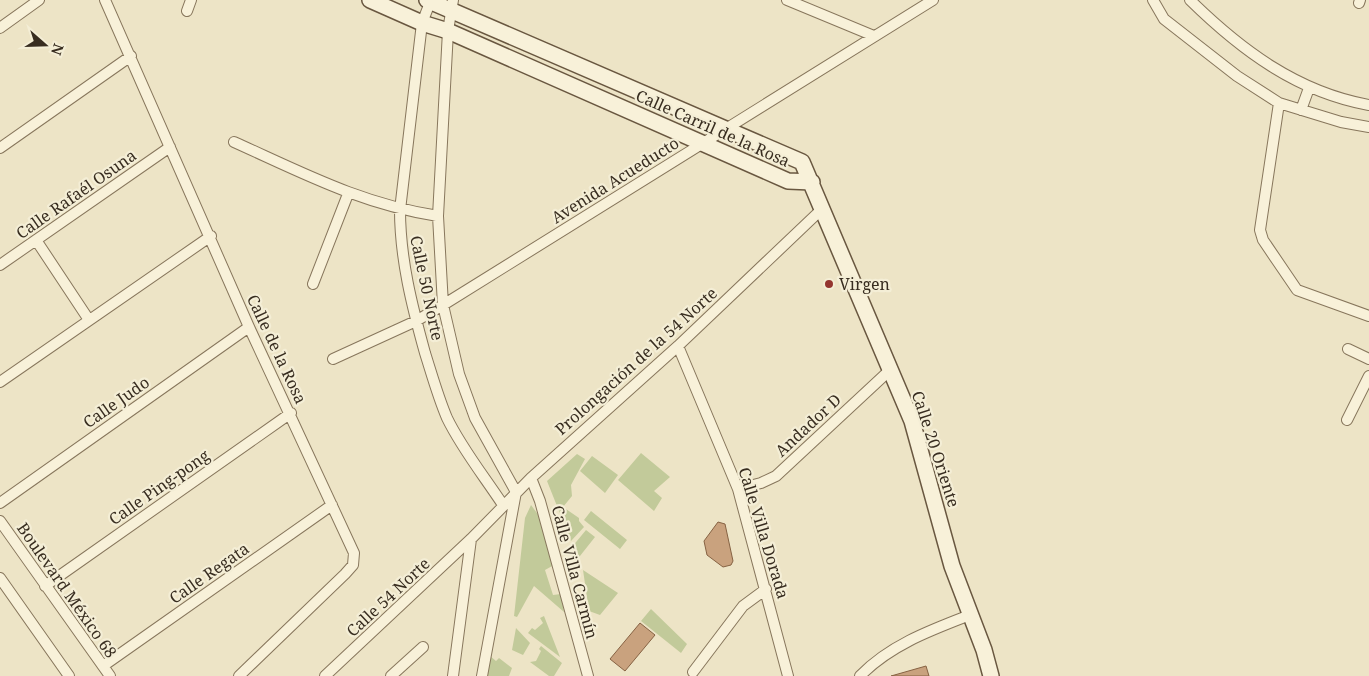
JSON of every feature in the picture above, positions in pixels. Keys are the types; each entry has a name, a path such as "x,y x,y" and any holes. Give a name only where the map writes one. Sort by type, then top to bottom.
{"main road":[{"name":"Calle Carril de la Rosa","path":"370,0 422,23 448,31 788,181 812,182 802,162 453,5 429,1"},
{"name":"Calle 20 Oriente","path":"812,182 912,421 952,566 984,650 990,676"}],"street":[{"path":"0,28 39,0"},
{"name":"Calle de la Rosa","path":"105,0 211,236 249,326 291,413 354,553 353,565 239,676"},
{"path":"187,11 191,0"},
{"path":"787,0 874,36"},
{"name":"Avenida Acueducto","path":"333,359 416,320 443,305 933,0"},
{"path":"1153,0 1164,19 1244,81 1279,103 1341,122 1369,127"},
{"path":"1190,0 1219,29 1245,50 1309,88 1369,105"},
{"name":"Calle 50 Norte","path":"429,1 422,23 400,210 400,239 416,320 436,390 447,418 463,446 503,504"},
{"name":"Calle 50 Norte","path":"453,5 448,31 438,216 443,305 459,374 475,418 516,492"},
{"path":"0,148 131,56"},
{"path":"1301,110 1309,88"},
{"path":"1279,103 1260,230 1263,240 1297,290 1369,316"},
{"path":"234,142 348,194 400,210 438,216"},
{"name":"Calle Rafaél Osuna","path":"0,265 170,147"},
{"path":"313,284 348,194"},
{"name":"Prolongación de la 54 Norte","path":"471,539 530,478 678,346 823,208"},
{"path":"0,382 211,236"},
{"path":"36,240 89,320"},
{"name":"Calle Judo","path":"0,503 249,326"},
{"name":"Calle Villa Dorada","path":"678,346 738,489 788,676"},
{"path":"1348,349 1369,360"},
{"name":"Andador D","path":"738,489 761,483 776,476 890,370"},
{"path":"1347,420 1369,376"},
{"name":"Calle Ping-pong","path":"45,586 291,413"},
{"name":"Calle Villa Carmín","path":"530,478 540,501 588,676"},
{"path":"482,676 516,492"},
{"name":"Calle Regata","path":"103,666 332,505"},
{"name":"Boulevard México 68","path":"0,521 110,676"},
{"path":"453,676 471,539"},
{"name":"Calle 54 Norte","path":"325,676 471,539"},
{"path":"0,578 69,676"},
{"path":"693,672 743,606 766,589"},
{"path":"860,676 896,648 923,633 970,615"},
{"path":"391,676 423,647"}],"green space":[{"path":"641,453 670,477 654,491 662,498 654,511 618,480"},
{"path":"577,454 585,459 571,485 572,496 563,507 579,518 584,527 571,541 547,481"},
{"path":"592,456 618,475 605,493 580,471"},
{"path":"531,505 551,532 554,565 545,570 553,595 561,594 564,612 534,586 517,617 514,616 525,518"},
{"path":"591,511 627,540 620,549 584,520"},
{"path":"586,530 595,537 576,561 572,547"},
{"path":"583,570 618,593 600,615 589,611"},
{"path":"651,609 687,644 681,653 641,621"},
{"path":"544,616 560,657 528,633 532,628 535,630 543,623 540,618"},
{"path":"516,628 530,643 523,655 512,650"},
{"path":"541,646 562,663 554,676 549,676 530,662 536,661 541,651 539,649"},
{"path":"490,656 496,661 499,658 512,668 509,676 488,676 487,660"}],"building":[{"path":"718,522 725,524 733,561 731,565 723,567 707,555 704,541"},
{"path":"640,623 655,635 625,671 610,659"},
{"path":"926,666 929,676 891,676"}],"place":[{"name":"Virgen","path":"829,284"}]}
